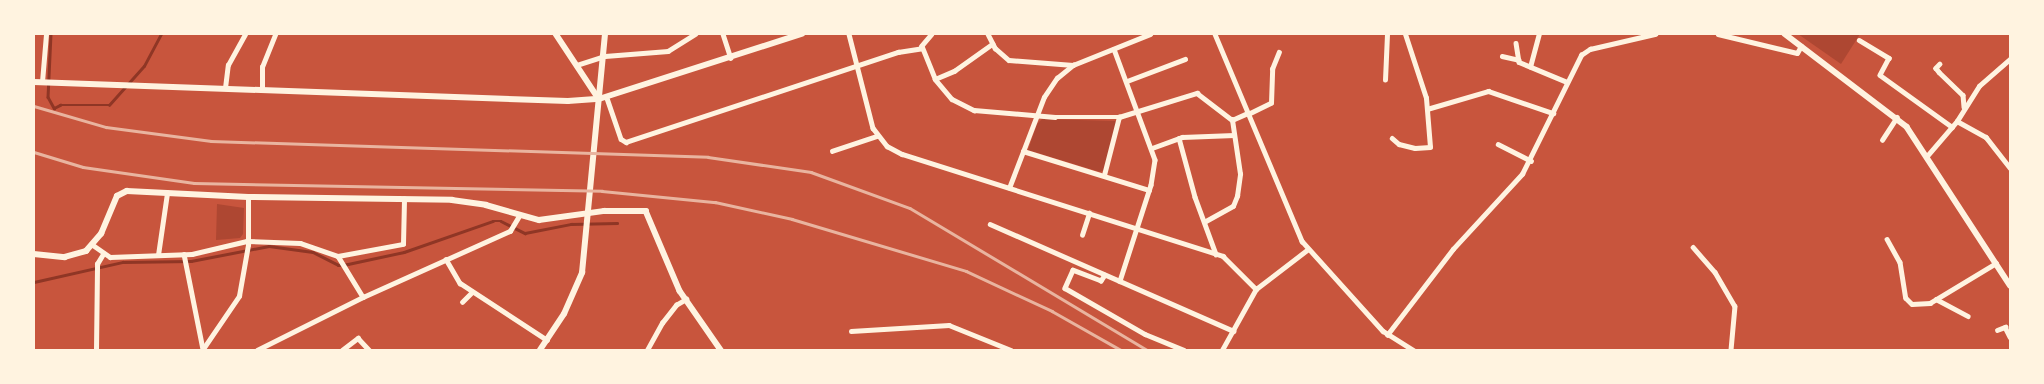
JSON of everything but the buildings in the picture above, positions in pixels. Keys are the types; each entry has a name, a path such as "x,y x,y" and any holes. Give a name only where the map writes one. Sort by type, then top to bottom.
{"street":[{"path":"43,82 46,34"},
{"path":"225,88 228,64 245,34"},
{"path":"262,89 262,67 275,34"},
{"path":"556,34 599,99"},
{"path":"540,350 578,287 585,259 605,34"},
{"path":"577,65 605,56 668,50 695,34"},
{"path":"723,34 731,58"},
{"path":"34,82 568,101 607,98 802,34"},
{"path":"849,34 877,136 902,154 1223,256 1256,289"},
{"path":"922,48 932,34"},
{"path":"988,34 992,44 1012,62 1073,65"},
{"path":"1009,188 1048,89 1073,65 1150,34"},
{"path":"1215,34 1296,232 1307,250 1387,335 1413,350"},
{"path":"1385,80 1387,34"},
{"path":"1392,138 1399,144 1415,148 1430,147 1427,109 1405,34"},
{"path":"1530,67 1538,34"},
{"path":"1387,335 1453,249 1515,184 1531,160 1581,54 1590,49 1655,34"},
{"path":"1718,34 1797,53 1801,46"},
{"path":"1785,34 1897,117 1927,156 2010,285"},
{"path":"1859,40 1889,58 1880,75 1952,127"},
{"path":"1516,43 1519,60"},
{"path":"935,79 954,72 992,44"},
{"path":"607,98 621,139 626,142 859,67 914,47 922,48"},
{"path":"922,48 935,79 952,99 970,109 1037,115 1119,118 1200,93 1232,120 1240,174 1234,204 1204,222"},
{"path":"1114,49 1139,112 1155,160 1150,190 1120,281"},
{"path":"1232,120 1271,103 1272,69 1279,52"},
{"path":"1502,56 1519,60 1530,67 1567,82"},
{"path":"1927,156 1957,121 1964,107 1989,75 2010,58"},
{"path":"1127,80 1185,59"},
{"path":"1940,64 1936,68 1963,95 1964,107"},
{"path":"1427,109 1488,91 1553,113"},
{"path":"1882,140 1897,117"},
{"path":"1104,176 1119,118"},
{"path":"1957,121 1986,137 2010,168"},
{"path":"832,151 877,136"},
{"path":"1152,148 1179,138 1234,136"},
{"path":"1179,138 1204,222 1216,254"},
{"path":"1498,144 1531,160"},
{"path":"1023,151 1150,190"},
{"path":"34,254 74,256 93,245 122,192 248,197 404,199 486,205 517,219 554,220 583,213 646,211 686,299 721,350"},
{"path":"158,255 167,193"},
{"path":"203,350 239,296 248,243 248,197"},
{"path":"93,245 110,257 184,256 248,243 292,241 340,258 403,244 404,199"},
{"path":"1082,235 1089,213"},
{"path":"257,350 363,297 510,231 517,219"},
{"path":"990,224 1234,331"},
{"path":"1887,239 1900,262 1906,298 1912,304 1936,299 1996,263"},
{"path":"1693,247 1715,272 1735,306 1732,350"},
{"path":"1222,350 1256,289 1307,250"},
{"path":"96,350 97,264 104,254"},
{"path":"184,256 203,350"},
{"path":"340,258 363,297"},
{"path":"446,259 457,280 472,292 546,340"},
{"path":"1105,275 1101,281 1073,270 1065,288 1145,334 1184,350"},
{"path":"462,302 472,292"},
{"path":"647,350 662,323 676,305 686,299"},
{"path":"1936,299 1968,316"},
{"path":"852,331 949,325 1011,350"},
{"path":"1996,330 2006,327 2010,337"},
{"path":"342,350 358,338 369,350"}],"shaded area":[{"path":"1798,34 1860,34 1841,64"},
{"path":"1042,119 1115,121 1117,124 1104,170 1100,172 1028,150 1037,124"},
{"path":"217,204 244,208 243,234 240,238 216,240"}],"waterway":[{"path":"51,34 48,97 54,108 60,105 109,105 144,66 161,34"},
{"path":"34,282 123,262 191,261 269,246 313,252 338,265 348,264 404,252 493,221 501,221 525,233 571,224 617,223"}],"railway":[{"path":"34,106 106,127 211,141 708,157 811,172 910,208 1147,350"},
{"path":"34,152 83,167 194,183 602,191 715,202 792,219 966,271 1052,311 1121,350"}]}
